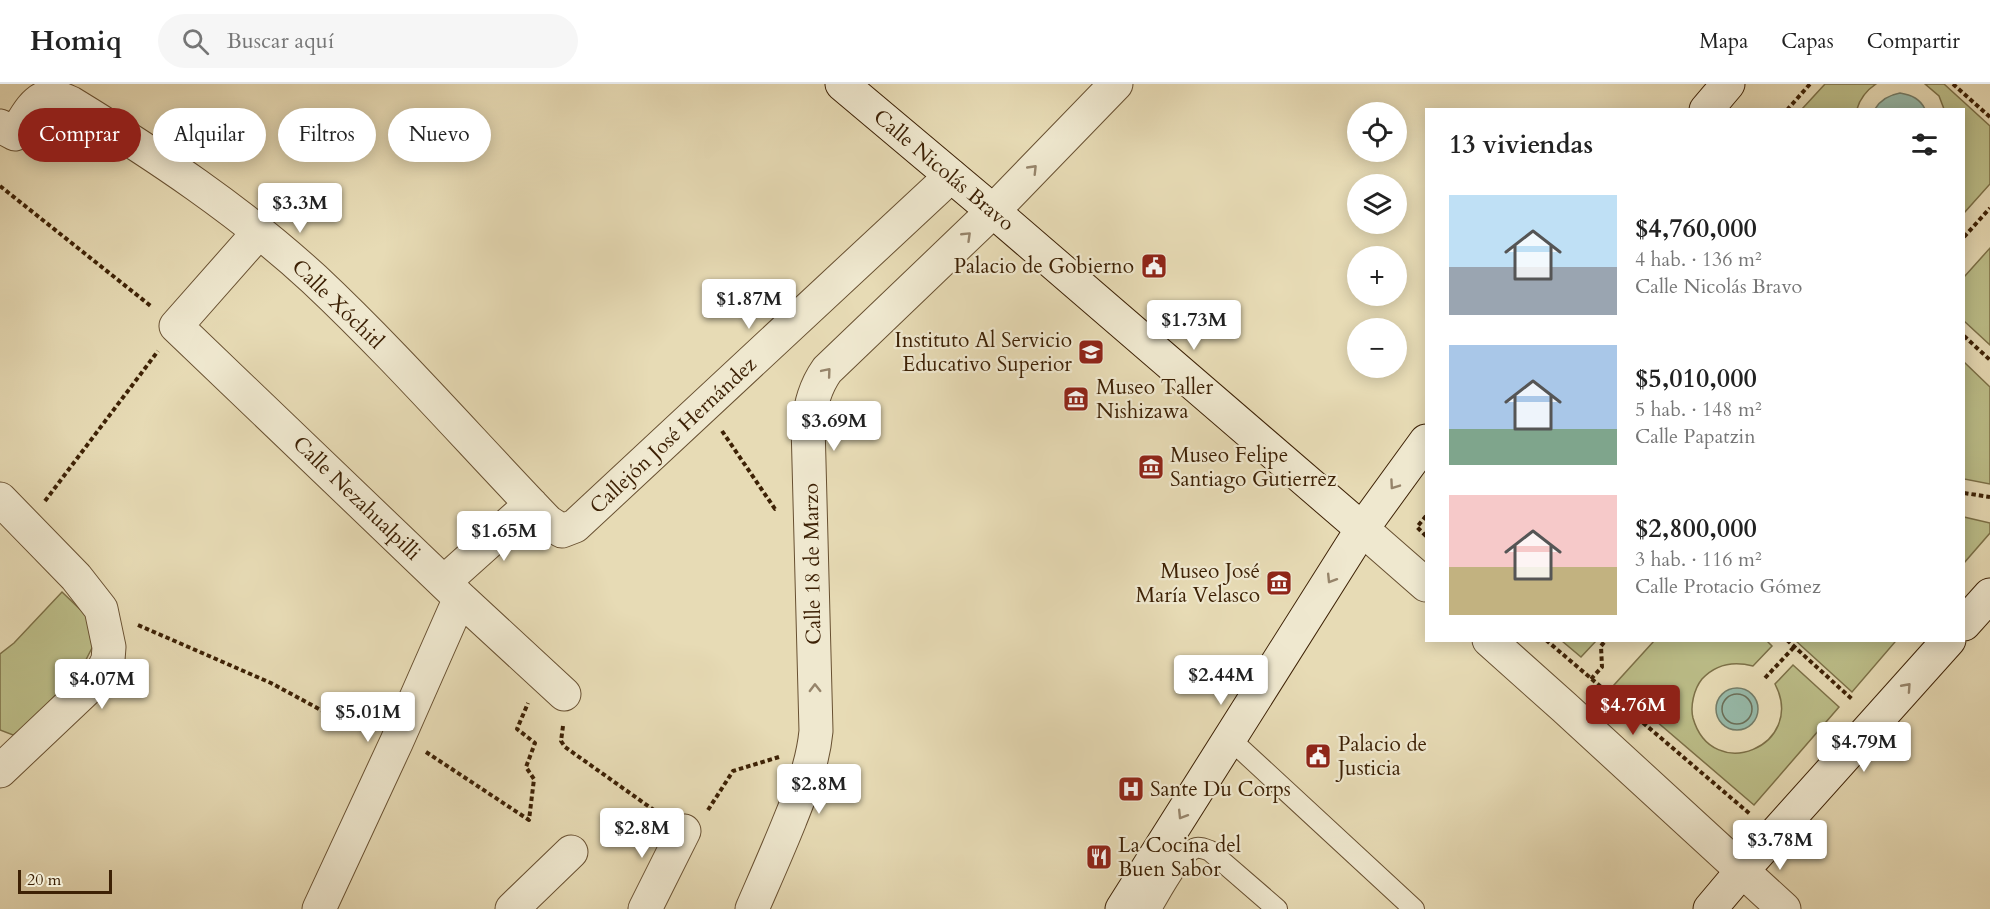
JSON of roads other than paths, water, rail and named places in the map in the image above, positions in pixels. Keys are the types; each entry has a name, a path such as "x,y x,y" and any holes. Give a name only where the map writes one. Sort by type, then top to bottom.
{"street":[{"name":"Calle Nicolás Bravo","path":"842,84 993,211 1425,584"},
{"name":"Calle 18 de Marzo","path":"752,909 807,777 815,746 808,424 812,399 819,381 827,370 993,211 1116,84"},
{"name":"Calle Xóchitl","path":"8,130 30,111 37,93 57,97 71,103 176,169 259,232 313,278 368,332 539,513"},
{"name":"Callejón José Hernández","path":"539,513 562,531 575,526 951,176"},
{"name":"Calle Nezahualpilli","path":"259,232 176,326 452,590 553,683"},
{"path":"1122,909 1362,529 1425,442"},
{"path":"0,499 75,577 101,609 109,647 108,660 94,682 7,757"},
{"path":"319,909 397,741 452,590 539,513"},
{"path":"1965,623 1990,595"},
{"path":"1491,642 1784,909"},
{"path":"1714,908 1742,871 1947,642"},
{"path":"645,909 684,831"},
{"path":"512,909 571,852"}],"lane":[{"path":"1230,739 1414,909"},
{"path":"1151,909 1186,855 1195,848 1202,848 1210,851 1277,909"}],"water":[{"path":"1900,93 1908,95 1915,98 1924,108 1876,108 1892,95"},
{"path":"1737,688 1745,689 1752,694 1757,701 1757,717 1752,724 1745,729 1737,730 1729,729 1722,724 1717,717 1716,709 1717,701 1722,694 1729,689"}],"place":[{"name":"Palacio de Gobierno","path":"1154,266"},
{"name":"Instituto Al Servicio Educativo Superior","path":"1091,352"},
{"name":"Museo Taller Nishizawa","path":"1076,399"},
{"name":"Museo Felipe Santiago Gutierrez","path":"1151,467"},
{"name":"Museo José María Velasco","path":"1279,583"},
{"name":"Palacio de Justicia","path":"1318,756"},
{"name":"Sante Du Corps","path":"1131,789"},
{"name":"La Cocina del Buen Sabor","path":"1099,857"}]}
